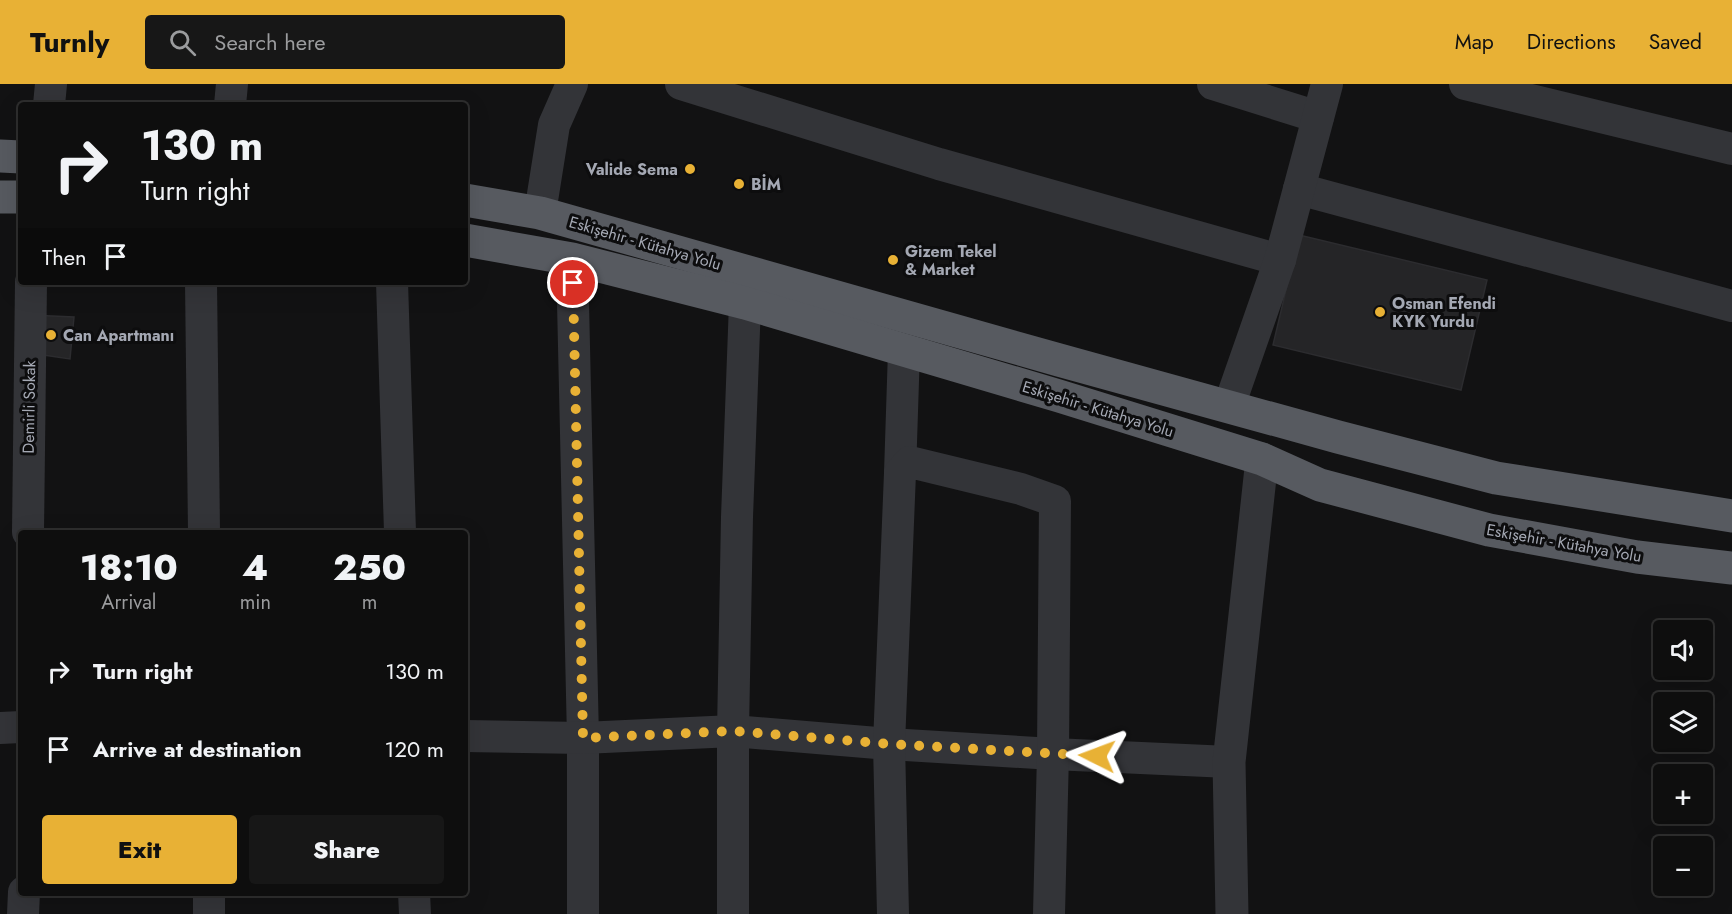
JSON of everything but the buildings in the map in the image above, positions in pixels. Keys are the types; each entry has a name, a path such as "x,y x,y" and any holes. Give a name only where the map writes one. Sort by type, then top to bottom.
{"highway":[{"path":"0,156 18,157"},
{"path":"0,197 18,197"},
{"name":"Eskişehir - Kütahya Yolu","path":"468,201 540,213 1338,437 1496,478 1732,516"},
{"name":"Eskişehir - Kütahya Yolu","path":"468,241 572,259 745,303 1262,459 1320,485 1489,530 1637,557 1732,568"}],"street":[{"path":"49,102 51,84"},
{"path":"230,102 232,84"},
{"path":"540,213 554,125 572,84"},
{"path":"681,84 939,164 1280,260"},
{"path":"1213,84 1318,117"},
{"path":"1229,406 1280,260 1327,84"},
{"path":"1465,84 1732,149"},
{"path":"1299,189 1732,306"},
{"path":"572,259 583,738 583,914"},
{"name":"Demirli Sokak","path":"28,530 31,285"},
{"path":"201,285 204,530"},
{"path":"392,285 400,530"},
{"path":"733,914 733,731 737,517 745,303"},
{"path":"893,914 889,744 904,350"},
{"path":"1232,914 1229,762 1262,459"},
{"path":"900,473 910,462 1021,489 1055,501 1049,914"},
{"path":"0,728 18,727"},
{"path":"468,736 583,738 733,731 889,744 1229,762"},
{"path":"23,914 24,896"},
{"path":"209,896 209,914"},
{"path":"414,896 415,914"}],"place":[{"name":"Valide Sema","path":"690,169"},
{"name":"BİM","path":"739,184"},
{"name":"Gizem Tekel & Market","path":"893,260"},
{"name":"Osman Efendi KYK Yurdu","path":"1380,312"},
{"name":"Can Apartmanı","path":"51,335"}],"route":[{"path":"573,283 583,738 733,731 889,744 1097,756"}]}
